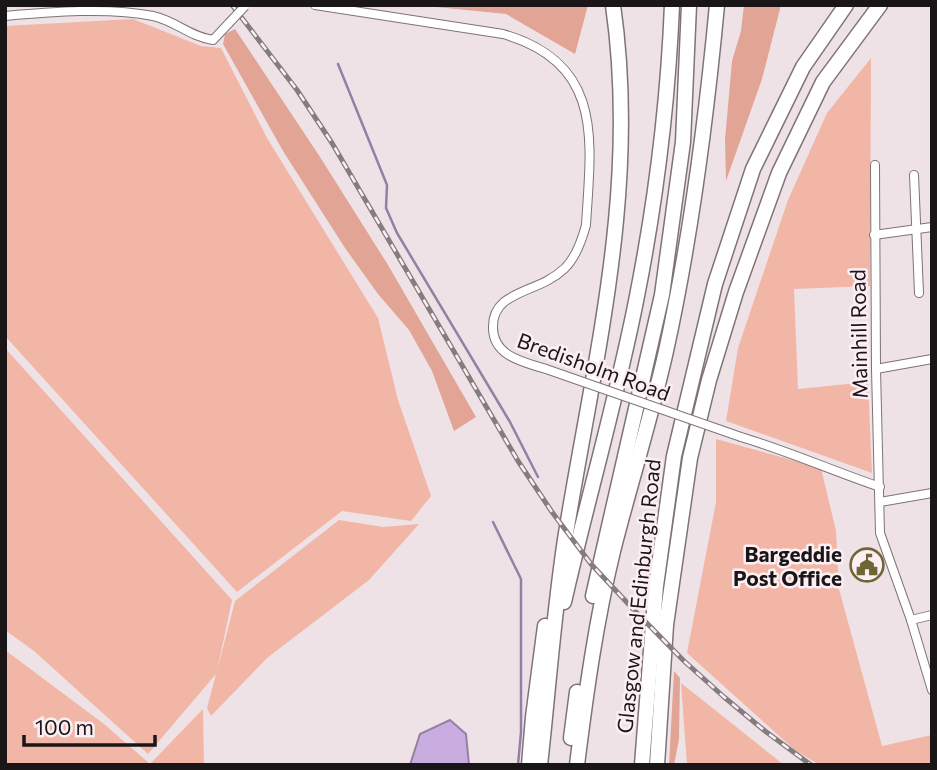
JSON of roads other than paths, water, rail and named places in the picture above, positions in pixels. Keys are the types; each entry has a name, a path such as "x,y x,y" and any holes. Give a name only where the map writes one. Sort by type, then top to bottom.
{"highway":[{"path":"540,765 554,608 596,367 619,205 621,99 613,5"},
{"path":"548,691 562,611 624,355 648,240 663,133 672,5"},
{"path":"634,424 662,295 673,223 683,142 689,5"},
{"path":"577,765 600,608 665,354 686,252 708,102 717,5"},
{"name":"Glasgow and Edinburgh Road","path":"642,765 656,586 674,456 715,284 753,169 803,67 846,5"},
{"name":"Glasgow and Edinburgh Road","path":"657,765 666,625 690,458 709,380 736,292 779,173 823,82 880,5"},
{"path":"569,765 573,715 587,629 605,539 669,297 713,43"},
{"path":"529,765 557,540 596,367"}],"street":[{"path":"5,16 61,11 140,15 166,20 192,35 213,40 245,5"},
{"name":"Bredisholm Road","path":"315,5 514,37 536,46 561,67 583,102 590,129 586,225 583,236 576,253 564,269 540,286 503,303 496,312 493,323 495,339 503,352 509,357 781,449 880,487"},
{"name":"Mainhill Road","path":"874,166 881,537 912,620 932,690"},
{"path":"914,174 919,293"},
{"path":"874,235 932,227"},
{"path":"876,369 932,359"},
{"path":"880,502 932,493"},
{"path":"912,620 932,615"}],"waterway":[{"path":"338,64 387,185 386,208 397,233 510,422 538,477"},
{"path":"493,522 521,579 521,732 518,765"}],"railway":[{"path":"232,5 297,90 332,143 518,461 591,564 684,661 765,731 811,765"}],"place":[{"name":"Bargeddie Post Office","path":"867,565"}]}
